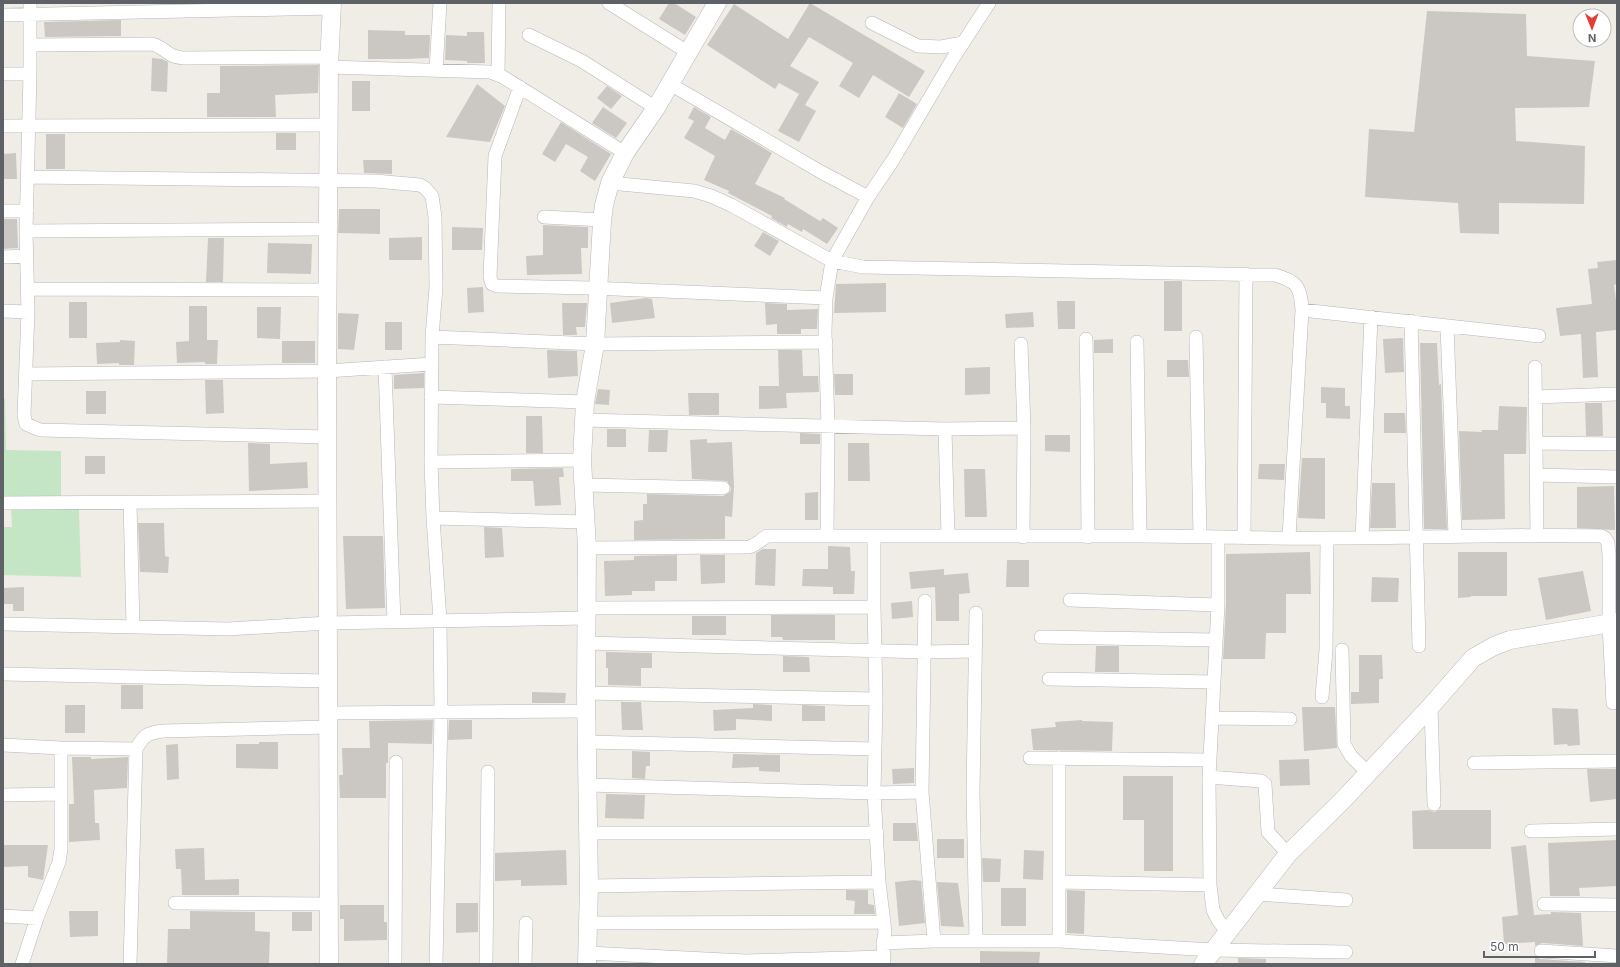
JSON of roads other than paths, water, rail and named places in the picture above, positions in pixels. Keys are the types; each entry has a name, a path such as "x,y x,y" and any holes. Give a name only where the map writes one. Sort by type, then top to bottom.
{"street":[{"path":"436,70 440,3"},
{"path":"498,75 499,3"},
{"path":"609,3 689,53"},
{"path":"717,3 656,108 625,153 610,183 604,205 595,344 585,402 582,460 588,548 586,643 589,886 588,959 745,962 884,961 883,943 885,932 879,882 874,792 876,699 874,536"},
{"path":"827,535 828,425 826,298 832,261 868,197 893,160 963,43 989,3"},
{"path":"3,15 30,9 332,6 328,181 327,371 329,964"},
{"path":"30,9 26,230 28,312 24,420 26,424 40,430 327,437"},
{"path":"872,23 918,46 941,47 963,43"},
{"path":"529,35 582,60 656,108"},
{"path":"30,45 152,44 158,46 172,56 183,58 330,62 436,70 490,72 520,87 625,153"},
{"path":"3,74 30,74"},
{"path":"670,84 821,172 868,197"},
{"path":"520,87 495,156 490,277 492,284 497,286 598,288 826,298"},
{"path":"3,126 330,125"},
{"path":"27,176 374,181 420,185 432,196 435,218 436,287 432,337 431,462 440,620 441,712 436,964"},
{"path":"610,183 689,190 711,196 731,205 832,261 862,267 1246,274 1275,275 1288,278 1296,284 1300,290 1302,310 1289,538"},
{"path":"3,211 27,211"},
{"path":"544,217 602,220"},
{"path":"26,230 328,229"},
{"path":"3,257 26,256"},
{"path":"1244,538 1246,274"},
{"path":"28,289 328,290"},
{"path":"1302,310 1539,336"},
{"path":"3,311 28,312"},
{"path":"1362,538 1371,317"},
{"path":"1411,321 1419,646"},
{"path":"1447,326 1455,536"},
{"path":"432,337 595,344 826,342"},
{"path":"1196,337 1200,537"},
{"path":"1086,339 1088,400 1088,537"},
{"path":"1138,342 1140,536"},
{"path":"1021,344 1024,428 1023,537"},
{"path":"26,374 327,371 432,364"},
{"path":"384,367 394,622"},
{"path":"1535,368 1537,535"},
{"path":"1535,397 1617,394"},
{"path":"431,397 585,402"},
{"path":"583,420 945,429 1024,428"},
{"path":"945,429 948,536"},
{"path":"1536,443 1617,444"},
{"path":"431,462 582,460"},
{"path":"1536,475 1617,477"},
{"path":"584,485 723,488"},
{"path":"3,503 328,501"},
{"path":"130,502 133,627"},
{"path":"433,518 586,522"},
{"path":"588,548 749,547 756,545 767,536 827,535 1023,537 1140,536 1218,538 1362,538 1537,535 1601,536 1605,538 1608,543 1609,555 1613,623 1613,703"},
{"path":"1218,538 1218,604 1209,777 1210,885 1213,910 1227,932"},
{"path":"1322,697 1326,650 1327,538"},
{"path":"1070,600 1218,604"},
{"path":"925,601 926,652 922,792 934,941"},
{"path":"3,624 228,629 328,622 394,622 587,613 874,607"},
{"path":"976,613 973,791 976,941"},
{"path":"1208,957 1288,854 1368,773 1431,706 1473,658 1494,646 1523,638 1613,623"},
{"path":"1041,637 1216,640"},
{"path":"586,643 875,649 926,652 975,651"},
{"path":"1342,650 1344,744 1351,756 1368,773"},
{"path":"3,674 328,680"},
{"path":"1049,678 1214,682"},
{"path":"586,693 876,699"},
{"path":"1431,706 1434,804"},
{"path":"130,964 136,749 142,738 149,734 157,732 441,712 587,712"},
{"path":"1212,718 1290,719"},
{"path":"587,742 874,749"},
{"path":"3,745 61,748 136,749"},
{"path":"22,964 37,918 59,862 61,849 61,748"},
{"path":"1030,758 1210,760"},
{"path":"1059,758 1059,941"},
{"path":"1474,763 1617,761"},
{"path":"395,964 396,762"},
{"path":"486,964 488,772"},
{"path":"1209,777 1262,781 1265,784 1268,832 1288,854"},
{"path":"588,786 922,792"},
{"path":"3,795 61,794"},
{"path":"1531,831 1617,829"},
{"path":"588,833 876,833"},
{"path":"589,886 879,882"},
{"path":"1059,882 1210,885"},
{"path":"1257,894 1346,900"},
{"path":"175,903 328,904"},
{"path":"1544,904 1617,905"},
{"path":"3,916 37,918"},
{"path":"589,923 884,922"},
{"path":"526,923 526,964"},
{"path":"883,943 934,941 1059,941 1208,957 1346,952"},
{"path":"1541,951 1617,956"}]}
